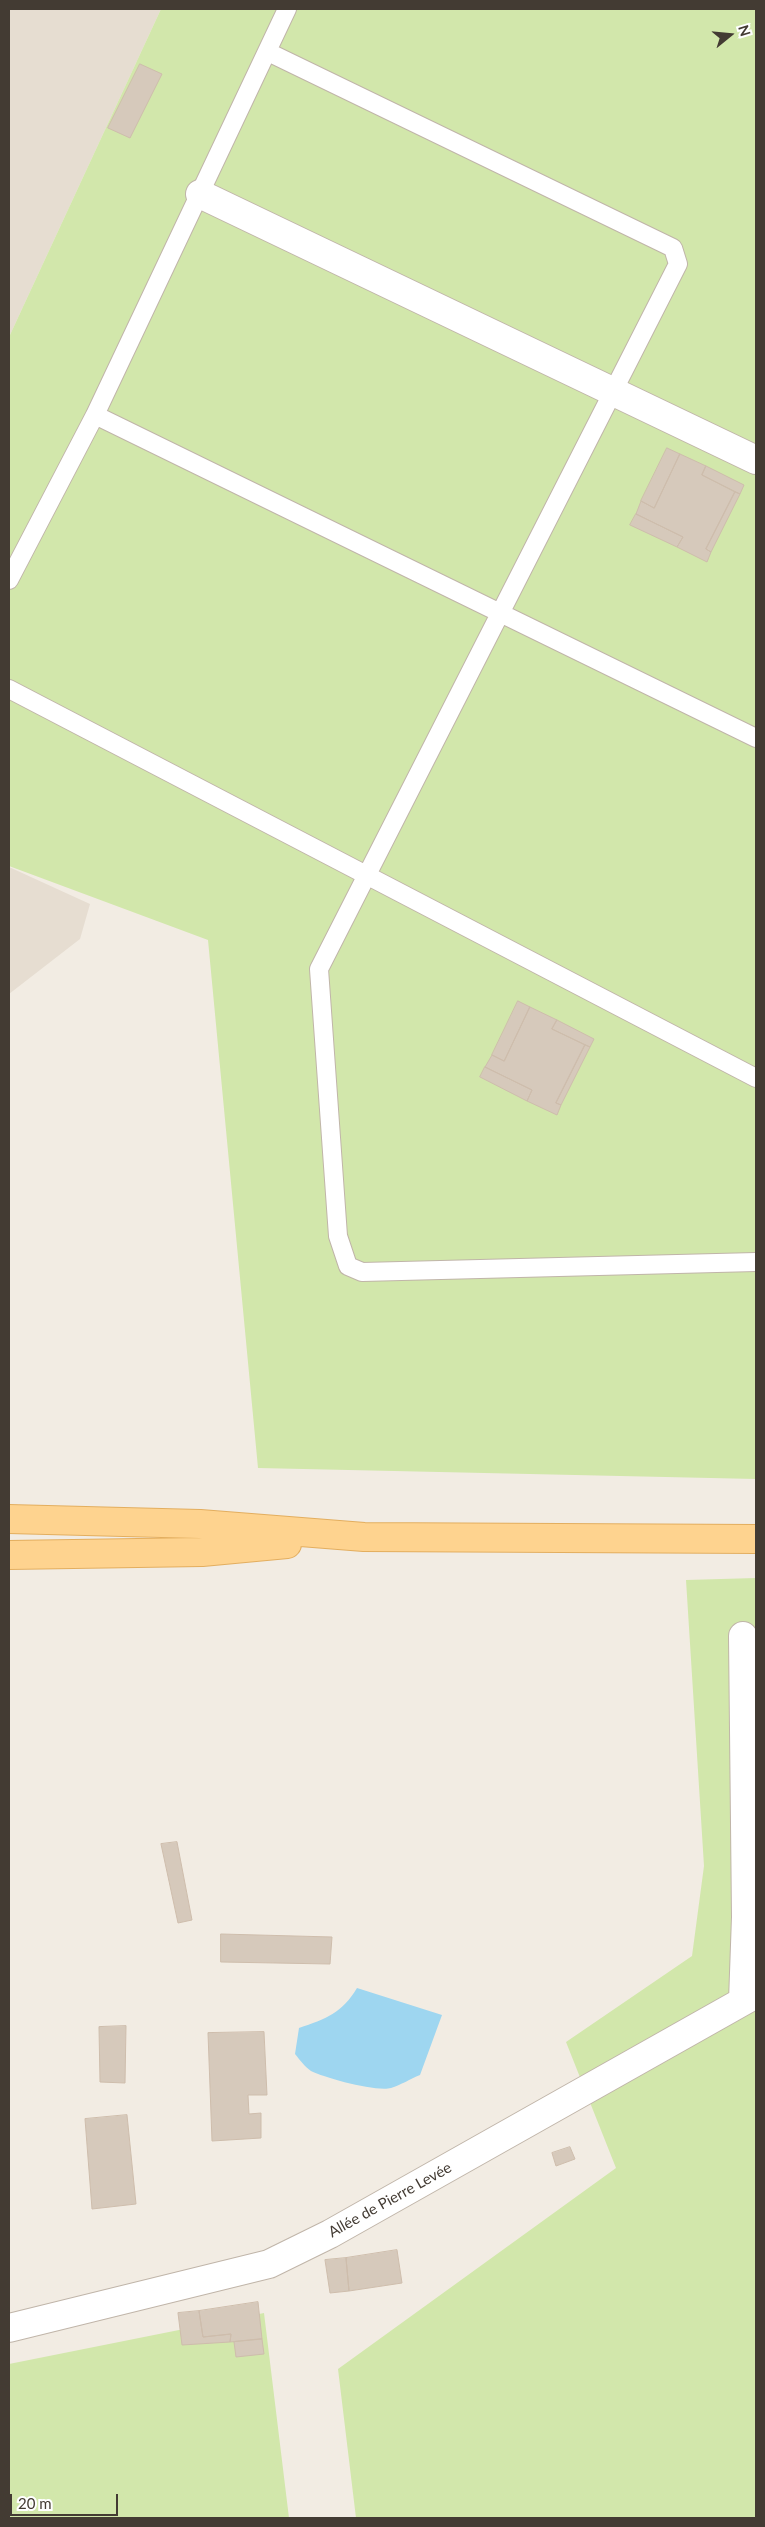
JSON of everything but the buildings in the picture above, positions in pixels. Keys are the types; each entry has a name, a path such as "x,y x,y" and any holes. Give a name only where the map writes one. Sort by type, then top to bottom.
{"main road":[{"path":"9,1519 200,1524 364,1538 756,1539"},
{"path":"9,1555 202,1552 364,1538"}],"street":[{"path":"200,194 756,460"},
{"path":"749,1997 746,1917 750,1632"},
{"name":"Allée de Pierre Levée","path":"9,2328 269,2264 330,2234 749,1997"}],"lane":[{"path":"9,580 95,415 287,9"},
{"path":"268,52 673,248 678,264 319,969 338,1236 348,1266 362,1272 756,1262"},
{"path":"95,415 756,738"},
{"path":"9,689 756,1078"}],"shaded area":[{"path":"9,9 161,9 9,337"},
{"path":"9,867 90,904 80,939 9,994"}],"green space":[{"path":"161,9 756,9 756,1479 258,1468 208,940 9,866 9,337"},
{"path":"756,1578 756,2518 356,2518 338,2369 616,2168 566,2042 692,1956 704,1866 686,1580"},
{"path":"264,2313 289,2518 9,2518 9,2364"}],"water":[{"path":"357,1988 442,2015 420,2075 391,2088 374,2088 339,2081 311,2071 295,2054 299,2028 332,2014 345,2004"}]}
